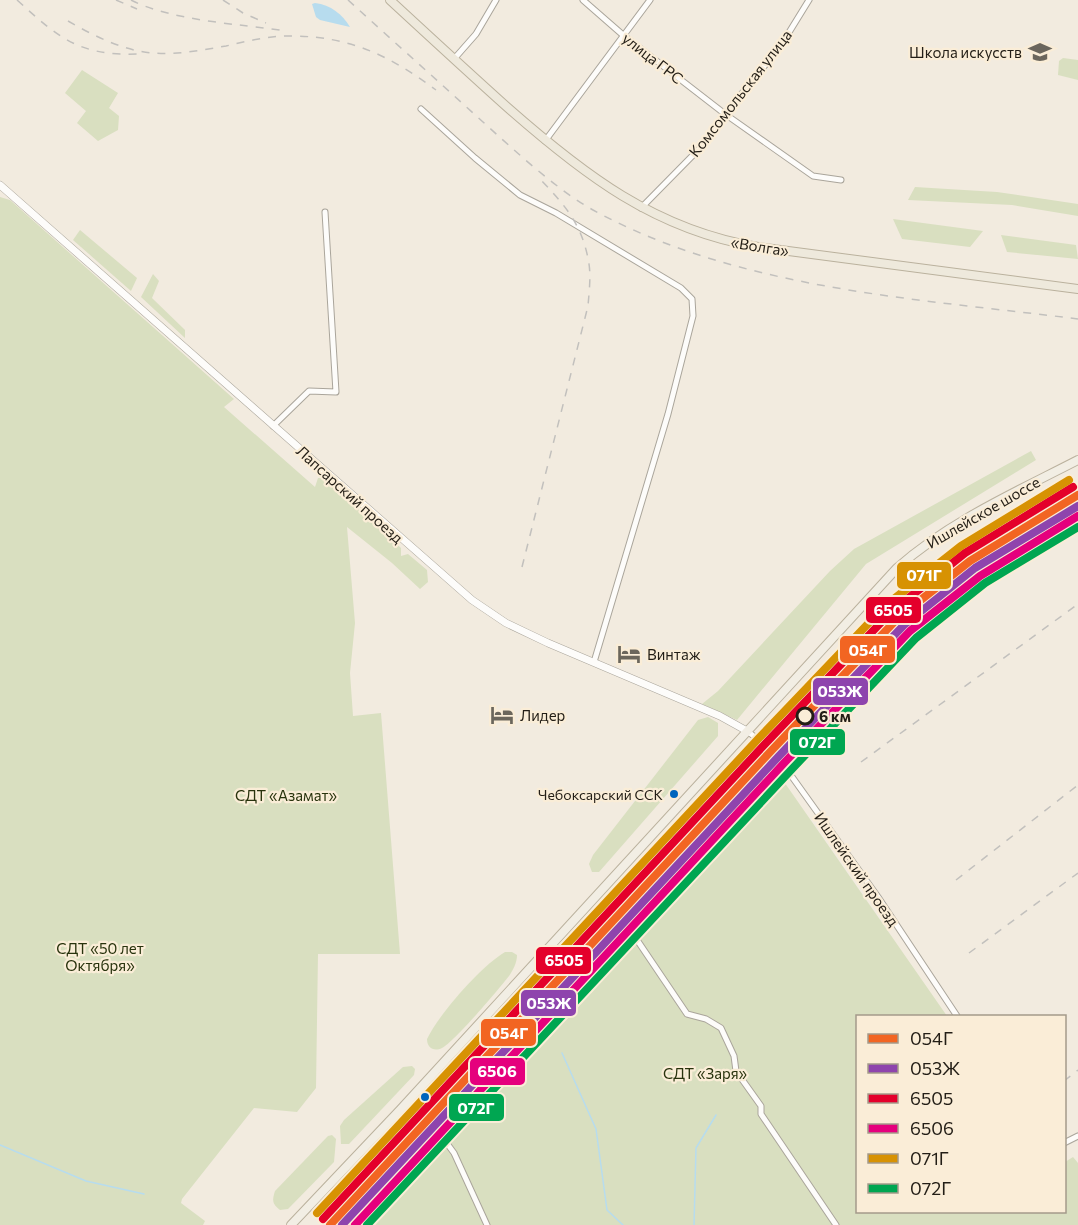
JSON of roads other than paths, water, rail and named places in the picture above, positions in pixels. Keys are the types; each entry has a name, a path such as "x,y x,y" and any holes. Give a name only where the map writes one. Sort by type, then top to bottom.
{"highway":[{"name":"«Волга»","path":"390,0 545,141 594,178 641,208 690,230 734,243 1078,289"}],"main road":[{"name":"Ишлейское шоссе","path":"291,1225 877,588 910,556 954,525 1078,459"}],"street":[{"path":"454,59 476,34 496,0"},
{"name":"улица ГРС","path":"583,0 623,35 725,114 813,176 841,180"},
{"path":"545,141 650,0"},
{"name":"Комсомольская улица","path":"641,208 704,144 725,114 780,47 809,0"},
{"path":"421,109 520,195 579,226 681,288 693,298 693,316 668,414 594,662"},
{"name":"Лапсарский проезд","path":"0,184 472,600 506,623 720,716 747,731"},
{"path":"273,426 309,391 336,392 325,212"},
{"name":"Ишлейский проезд","path":"747,731 772,750 782,763 878,897 956,1015"},
{"path":"352,1225 440,1134 513,1053 551,1021 573,998 631,931 666,885 753,789 782,763"},
{"path":"631,931 687,1014 706,1019 721,1028 734,1056 736,1071 761,1106 760,1114 836,1225"},
{"path":"440,1134 454,1153 487,1225"}],"water":[{"path":"312,4 336,11 350,27 320,20 316,17"}],"waterway":[{"path":"542,1024 545,1001"},
{"path":"562,1053 596,1129 607,1210 623,1225"},
{"path":"694,1225 696,1148 716,1115"},
{"path":"0,1145 86,1181 144,1194"}],"railway":[{"path":"17,0 57,34 70,42 99,52 137,54"},
{"path":"116,0 137,9"},
{"path":"131,0 166,13 207,21 286,31"},
{"path":"223,0 243,13 266,23"},
{"path":"348,0 551,181 579,202 649,237 708,258 829,287 1078,319"},
{"path":"68,21 109,42 153,53 190,52 277,36 334,40 386,58 436,90"},
{"path":"522,567 588,306 590,285 590,269 578,228 558,198 540,179"},
{"path":"861,762 1078,604"},
{"path":"956,880 1078,785"},
{"path":"969,953 1078,873"},
{"path":"1066,1079 1078,1070"}],"place":[{"name":"Школа искусств","path":"1040,52"},
{"name":"Винтаж","path":"629,654"},
{"name":"Лидер","path":"502,715"},
{"name":"6 км","path":"805,716"},
{"name":"Чебоксарский ССК","path":"674,794"}],"park label":[{"name":"СДТ «Азамат»","path":"286,795"},
{"name":"СДТ «50 лет Октября»","path":"100,956"},
{"name":"СДТ «Заря»","path":"705,1073"}]}
